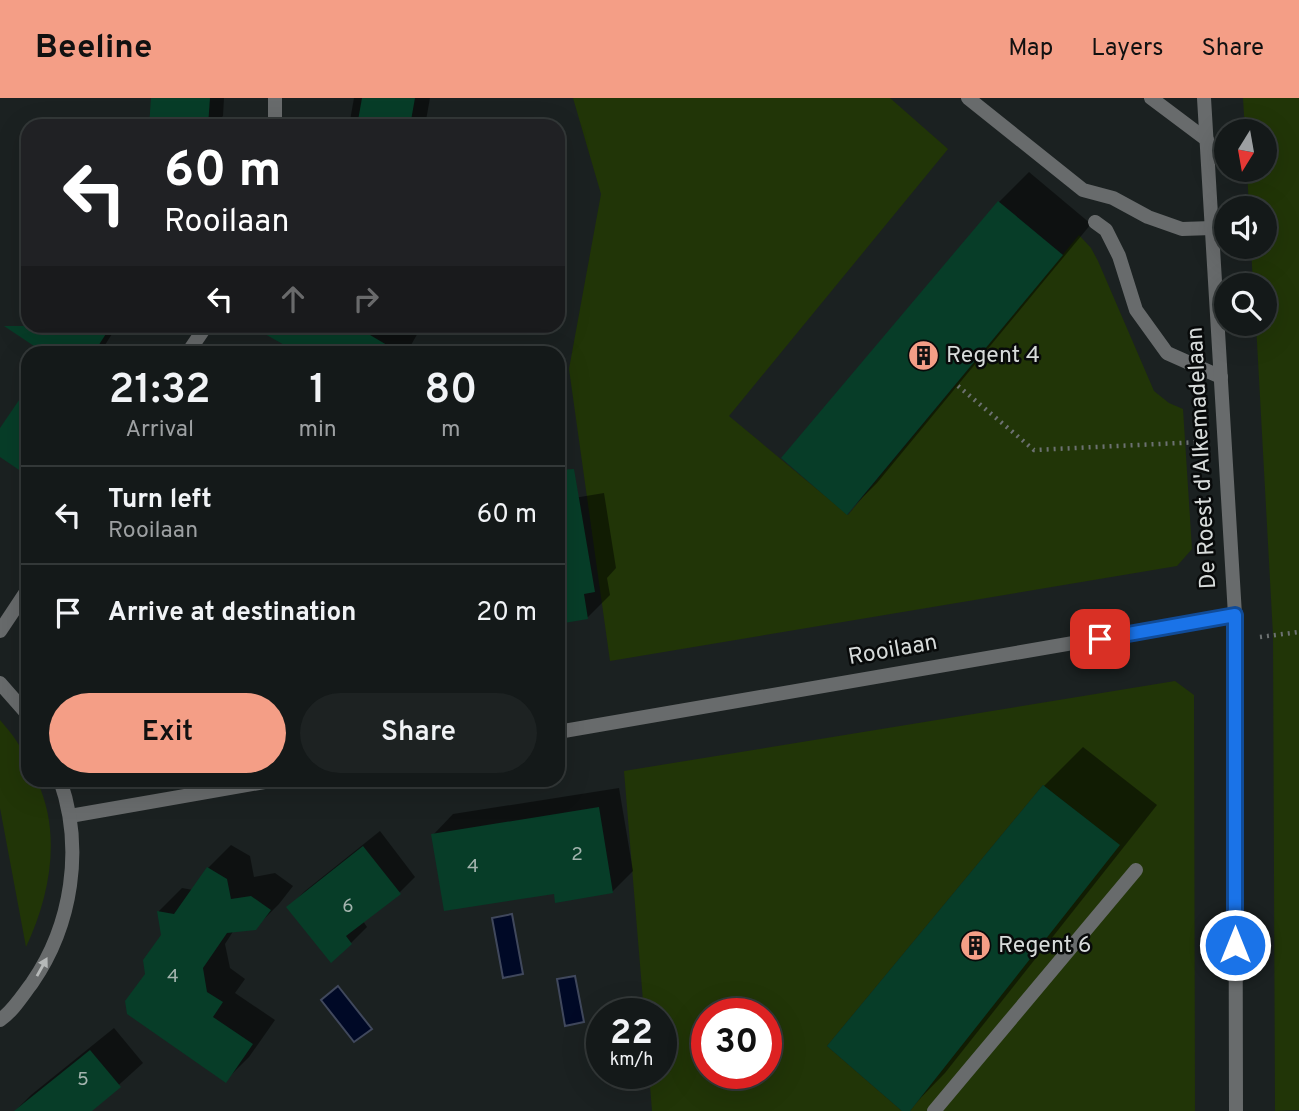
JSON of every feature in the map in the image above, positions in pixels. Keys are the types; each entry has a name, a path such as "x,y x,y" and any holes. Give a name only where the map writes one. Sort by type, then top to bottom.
{"street":[{"path":"275,98 275,119"},
{"path":"968,98 1083,190 1112,198 1148,217 1182,229 1212,228"},
{"path":"1151,98 1207,139"},
{"name":"De Roest d'Alkemadelaan","path":"1205,98 1235,615 1236,1111"},
{"path":"1095,222 1106,230 1119,256 1136,310 1167,353 1221,377"},
{"path":"0,631 21,600"},
{"name":"Rooilaan","path":"565,731 1235,615"},
{"path":"0,682 21,707"},
{"path":"0,1020 21,999 36,977 51,950 60,924 72,874 73,845 70,816 62,787"},
{"path":"70,816 236,787"},
{"path":"934,1111 1136,870"}],"path":[{"path":"958,386 1034,450 1225,440"},
{"path":"1235,640 1299,632"}],"green space":[{"path":"573,98 890,98 948,149 729,416 848,515 1079,235 1098,261 1154,391 1169,403 1183,409 1192,549 1177,566 610,661 569,369 601,194"},
{"path":"1243,98 1299,98 1299,1110 1275,1111 1273,635 1257,336 1277,336 1277,273 1252,273 1252,259 1277,259 1277,196 1248,196 1248,182 1278,182 1278,119 1244,119"},
{"path":"1175,681 1194,695 1195,1111 910,1111 1119,845 1043,785 827,1046 902,1111 652,1111 650,1089 677,1089 677,998 643,998 624,771"},
{"path":"0,720 21,750 21,787 39,787 49,822 51,843 47,886 26,947 0,808"}],"water":[{"path":"512,914 523,974 503,978 492,918"},
{"path":"575,976 584,1022 565,1026 557,979"},
{"path":"338,986 372,1029 354,1042 321,1000"}],"building":[{"path":"151,98 210,98 208,119 150,119"},
{"path":"362,98 415,98 411,119 358,119"},
{"name":"Regent 4","path":"998,201 1063,255 847,515 781,458"},
{"path":"4,326 21,326 21,333 106,333 98,346 34,346"},
{"path":"263,333 367,333 389,346 286,346"},
{"path":"21,397 21,471 0,457 0,428"},
{"path":"574,469 595,592 584,594 588,619 565,623 565,470"},
{"name":"Regent 6","path":"1043,785 1120,845 910,1111 902,1111 827,1046"},
{"path":"599,807 613,893 555,903 554,894 444,911 431,834"},
{"path":"363,846 401,894 346,936 352,944 331,963 286,907"},
{"path":"207,867 227,879 231,899 251,896 271,910 256,930 227,933 203,968 207,992 223,1002 213,1017 253,1044 226,1083 127,1014 125,1001 145,974 143,960 161,935 157,911 174,914"},
{"path":"90,1050 121,1087 92,1111 14,1111"}],"place":[{"name":"Regent 4","path":"923,356"},
{"name":"Regent 6","path":"975,946"}],"route":[{"path":"1100,639 1235,615 1235,945"}]}
